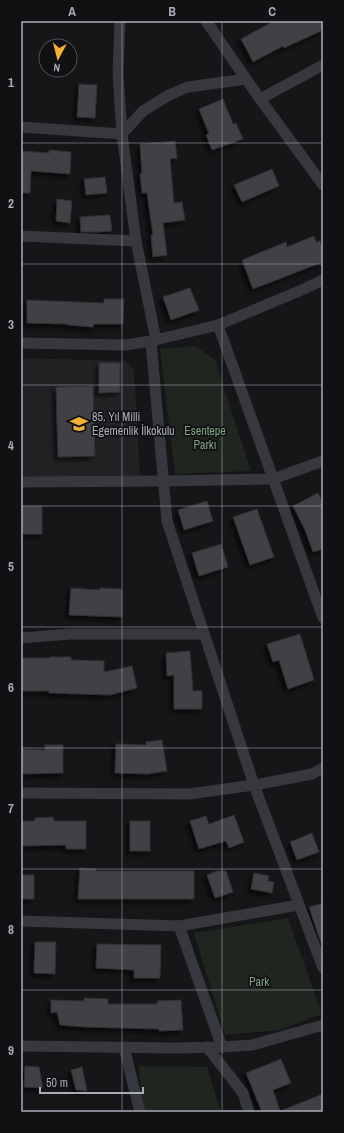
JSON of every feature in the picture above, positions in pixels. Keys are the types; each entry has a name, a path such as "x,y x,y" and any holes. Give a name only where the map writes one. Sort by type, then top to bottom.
{"street":[{"path":"120,21 118,73 122,134 136,241 154,341 167,521 254,785 323,968"},
{"path":"206,21 260,99 323,185"},
{"path":"260,99 323,66"},
{"path":"122,134 143,111 168,95 188,87 246,79"},
{"path":"21,127 122,134"},
{"path":"21,236 136,241"},
{"path":"21,342 125,345 154,341 218,326 323,280"},
{"path":"218,326 323,618"},
{"path":"21,482 273,479 323,462"},
{"path":"21,638 70,634 203,634"},
{"path":"21,793 189,794 254,785 312,774 323,768"},
{"path":"21,921 180,926 299,905"},
{"path":"180,926 222,1047"},
{"path":"21,1046 222,1047 252,1045 323,1025"},
{"path":"124,1047 140,1112"},
{"path":"207,1047 243,1093 249,1112"}],"shaded area":[{"name":"85. Yıl Milli Egemenlik İlkokulu","path":"21,358 125,361 134,370 140,477 21,478"}],"green space":[{"name":"Esentepe Parkı","path":"195,346 215,360 251,471 175,474 160,349"},
{"name":"Park","path":"288,918 322,1014 280,1030 225,1035 194,933"},
{"path":"139,1066 207,1067 221,1112 145,1112 141,1091"}],"building":[{"path":"274,21 323,21 323,30 284,48 283,46 253,62 241,39"},
{"path":"79,84 97,85 95,118 77,117"},
{"path":"223,99 233,124 236,123 243,139 212,150 206,135 209,134 199,109"},
{"path":"175,141 177,158 170,159 174,203 182,202 185,220 163,223 167,255 153,257 151,235 153,235 147,193 142,193 140,174 142,174 140,144"},
{"path":"49,150 71,152 70,174 31,171 30,193 21,193 21,151 49,153"},
{"path":"272,169 279,186 242,202 234,185"},
{"path":"105,177 107,193 86,195 84,179"},
{"path":"57,199 72,201 70,223 56,221"},
{"path":"110,215 112,231 81,232 80,217"},
{"path":"314,236 316,242 320,241 323,249 323,262 253,289 242,260 286,242 287,247"},
{"path":"190,288 199,310 171,320 163,297"},
{"path":"104,299 124,299 123,324 94,324 93,327 67,325 68,324 27,323 27,300 104,303"},
{"path":"99,363 120,363 120,392 99,393"},
{"path":"93,386 95,456 58,457 56,387"},
{"path":"318,493 323,503 323,549 313,552 305,530 293,506"},
{"path":"207,501 213,521 184,530 178,510"},
{"path":"21,506 42,506 42,534 21,534"},
{"path":"257,509 274,557 250,565 233,517"},
{"path":"221,544 228,567 199,576 192,553"},
{"path":"71,588 99,590 100,588 122,589 122,617 69,615"},
{"path":"300,634 314,680 288,689 279,660 273,662 267,644"},
{"path":"190,651 193,691 202,691 202,709 174,709 174,675 167,676 166,653"},
{"path":"71,657 71,660 104,661 104,672 132,666 137,688 110,695 49,693 49,691 21,691 21,658"},
{"path":"162,740 167,771 148,774 115,773 116,744 146,745 146,742"},
{"path":"45,745 63,745 63,773 21,774 21,749 45,750"},
{"path":"234,815 244,842 229,848 226,841 199,849 190,821 206,816 209,824"},
{"path":"53,817 54,821 86,821 86,849 66,849 66,845 21,846 21,821 35,821 35,818"},
{"path":"130,821 150,821 150,851 130,851"},
{"path":"312,833 319,852 297,860 290,842"},
{"path":"80,868 96,869 96,871 194,871 194,899 78,899"},
{"path":"217,871 226,871 233,892 215,898 207,875"},
{"path":"254,873 269,876 268,881 274,882 272,893 251,889"},
{"path":"21,875 34,875 34,899 21,899"},
{"path":"323,903 323,942 321,943 309,907"},
{"path":"35,942 56,942 55,974 34,973"},
{"path":"97,944 161,945 160,978 134,978 134,970 96,968"},
{"path":"84,998 108,999 108,1004 157,1004 157,1001 181,1000 183,1030 159,1031 159,1029 60,1025 57,1012 51,1013 51,1000 84,1001"},
{"path":"281,1059 291,1083 273,1090 280,1111 323,1094 323,1112 262,1112 246,1073"},
{"path":"25,1066 39,1067 43,1088 24,1087"},
{"path":"82,1067 87,1091 76,1090 71,1070"}],"place":[{"name":"85. Yıl Milli Egemenlik İlkokulu","path":"79,424"}]}
